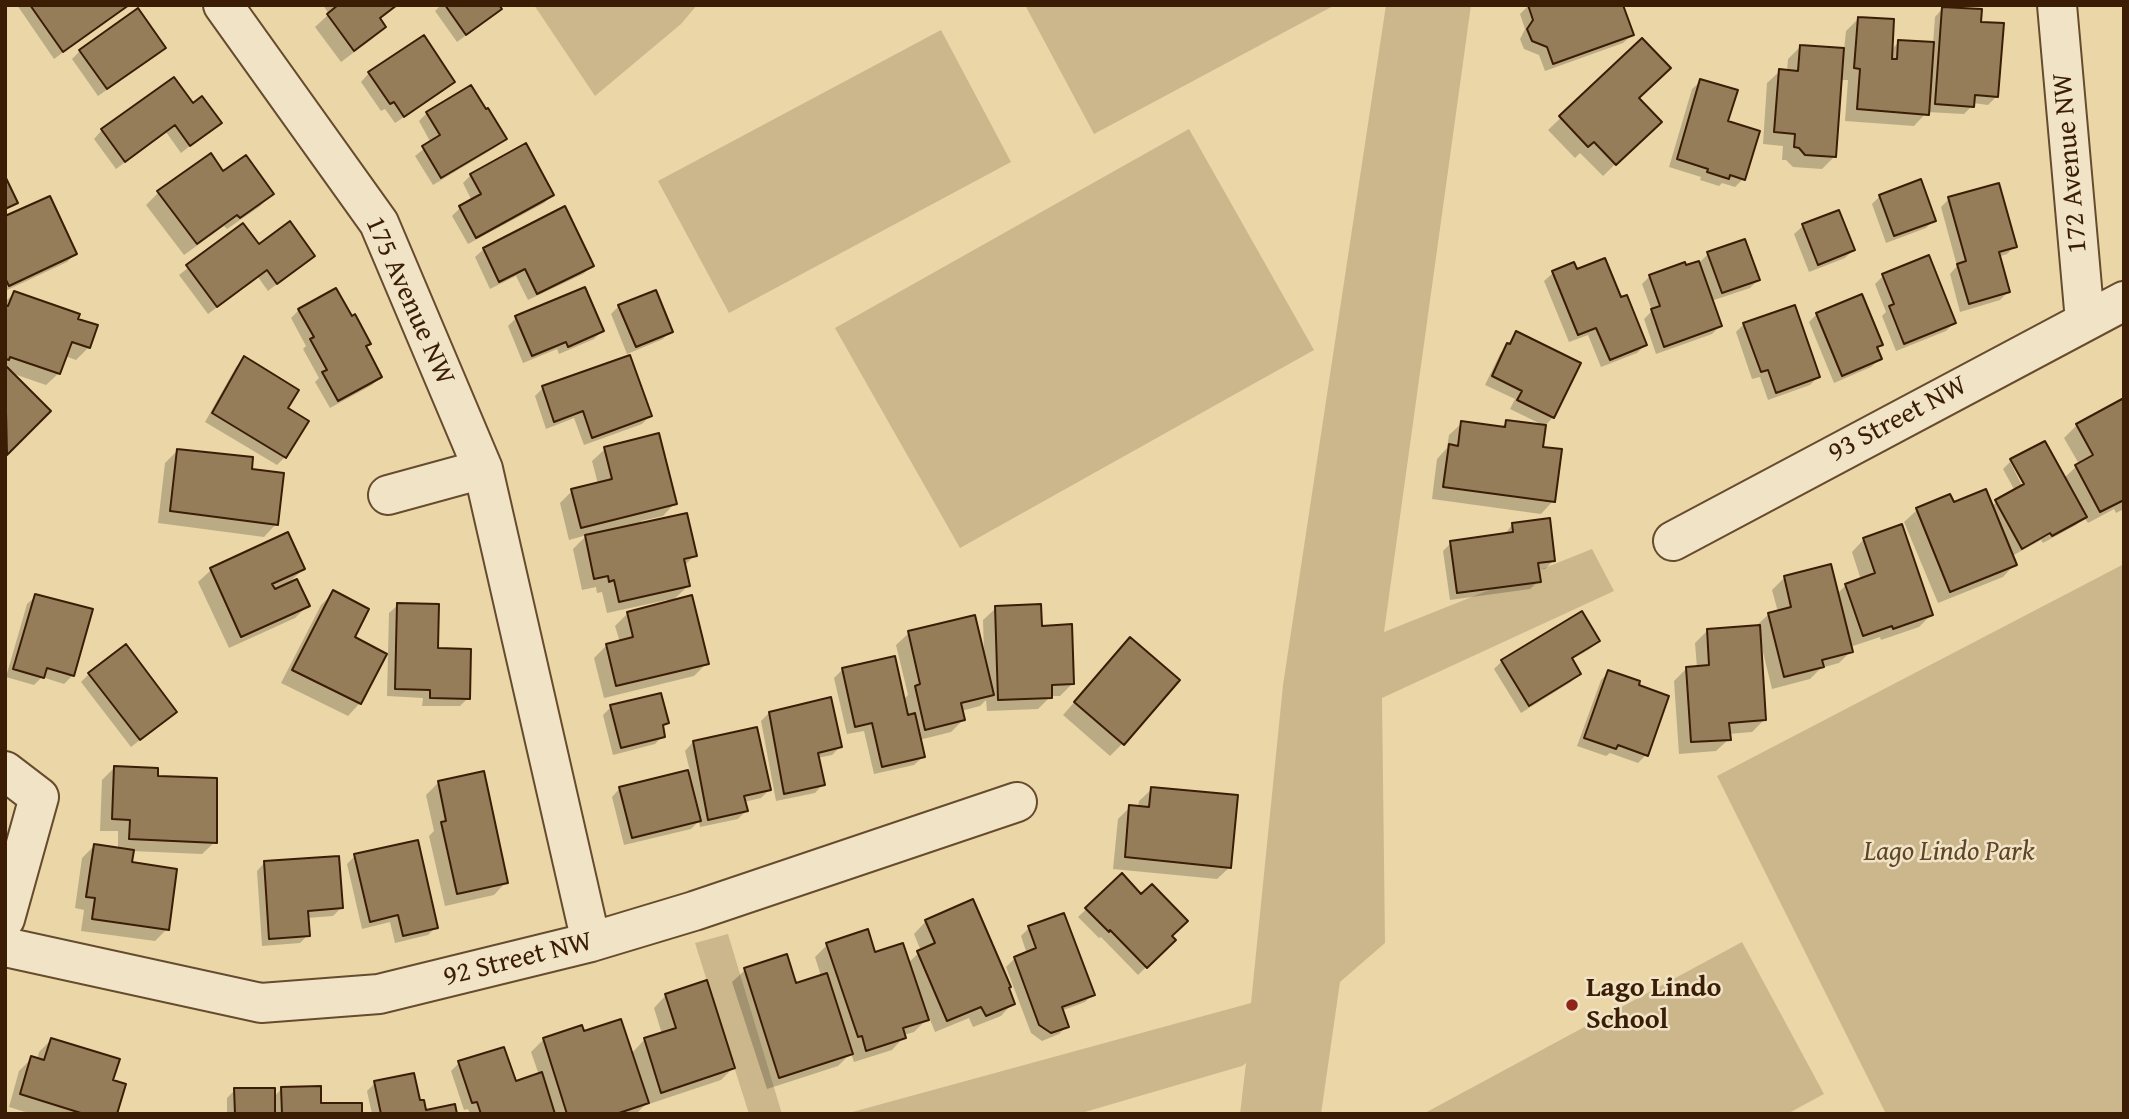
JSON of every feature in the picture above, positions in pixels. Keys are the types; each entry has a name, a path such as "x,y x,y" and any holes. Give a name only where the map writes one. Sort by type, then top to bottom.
{"street":[{"name":"175 Avenue NW","path":"223,5 379,223 483,468 591,942"},
{"name":"172 Avenue NW","path":"2057,5 2085,321"},
{"name":"93 Street NW","path":"1674,541 2124,301"},
{"path":"388,495 483,468"},
{"path":"5,771 39,797 5,919"},
{"name":"92 Street NW","path":"5,947 261,1003 379,994 591,942 1017,802"}],"green space":[{"path":"534,5 697,5 681,24 595,96"},
{"path":"1025,5 1335,5 1094,134"},
{"path":"1386,5 1471,5 1384,632 1592,549 1614,591 1382,698 1385,943 1340,982 1321,1114 1240,1114 1246,1063 1078,1114 845,1114 1251,1003 1283,685"},
{"path":"941,30 1011,162 729,313 658,181"},
{"path":"1189,129 1314,350 960,548 835,328"},
{"name":"Lago Lindo Park","path":"2124,564 2124,1114 1886,1114 1717,776"},
{"path":"728,934 782,1114 749,1114 695,943"},
{"path":"1742,942 1824,1094 1787,1114 1423,1114"}],"building":[{"path":"30,5 129,5 63,52"},
{"path":"338,5 397,5 380,18 386,27 354,51 327,14"},
{"path":"445,5 499,5 502,9 466,35"},
{"path":"1528,5 1623,5 1634,35 1553,64 1547,47 1532,41 1527,29 1533,20"},
{"path":"1942,7 1982,9 1981,22 2004,23 1998,97 1975,95 1974,107 1935,104"},
{"path":"138,8 166,48 107,89 79,50"},
{"path":"1858,17 1894,19 1892,59 1897,59 1898,40 1934,42 1929,115 1857,109 1860,69 1854,68"},
{"path":"424,35 455,82 404,117 394,102 390,104 368,72"},
{"path":"1642,38 1671,68 1639,98 1662,122 1616,165 1594,142 1588,147 1559,116"},
{"path":"1800,45 1844,48 1836,157 1805,155 1799,148 1794,147 1795,134 1774,132 1779,69 1798,71"},
{"path":"174,77 193,103 202,96 222,123 190,146 175,125 125,162 101,129"},
{"path":"1700,79 1738,90 1728,121 1760,131 1745,180 1730,175 1729,179 1677,159"},
{"path":"471,85 507,139 441,178 422,146 440,135 426,112"},
{"path":"526,143 554,195 476,238 459,206 481,194 470,174"},
{"path":"211,153 223,171 246,155 274,194 240,218 237,215 197,244 157,191"},
{"path":"5,176 18,203 5,209"},
{"path":"1921,179 1936,221 1894,236 1879,195"},
{"path":"1999,183 2017,247 1999,252 2010,292 1969,304 1957,264 1966,261 1948,197"},
{"path":"50,196 77,254 9,286 5,278 5,216"},
{"path":"565,206 594,266 537,294 525,269 499,282 483,248"},
{"path":"1839,210 1855,250 1818,265 1802,224"},
{"path":"290,221 315,256 277,284 267,270 217,307 186,265 243,223 259,244"},
{"path":"1745,239 1760,280 1722,293 1707,252"},
{"path":"1929,255 1956,323 1904,344 1889,306 1894,304 1882,274"},
{"path":"1605,258 1621,297 1627,295 1647,345 1610,360 1596,328 1578,335 1552,271 1574,262 1577,269"},
{"path":"1699,261 1722,326 1664,347 1651,309 1660,306 1649,275 1685,262 1686,265"},
{"path":"585,287 604,331 568,347 566,342 532,356 515,316"},
{"path":"336,288 352,316 355,314 371,344 366,346 382,377 338,401 322,372 327,370 310,339 314,337 298,309"},
{"path":"656,290 673,332 636,347 618,305"},
{"path":"14,291 80,314 78,319 98,325 90,348 72,342 60,374 10,357 9,360 5,359 5,305 8,306"},
{"path":"1862,294 1883,345 1877,347 1882,359 1842,376 1816,313"},
{"path":"1795,305 1820,377 1776,393 1768,370 1761,372 1743,323"},
{"path":"1516,331 1581,363 1554,418 1517,400 1522,391 1492,376 1507,343 1510,344"},
{"path":"630,355 652,416 592,438 583,411 554,422 542,386"},
{"path":"244,356 299,390 288,408 309,421 286,458 212,413"},
{"path":"7,367 51,411 7,455 5,369"},
{"path":"2122,399 2124,500 2100,512 2075,465 2093,455 2076,424"},
{"path":"1506,420 1546,425 1543,447 1562,449 1555,502 1443,487 1449,444 1458,446 1461,421 1505,427"},
{"path":"659,433 677,504 581,528 571,489 612,479 604,447"},
{"path":"2045,441 2087,517 2022,549 1995,500 2024,484 2010,459"},
{"path":"177,449 253,457 252,469 284,473 278,525 170,511"},
{"path":"1986,489 2017,565 1950,592 1916,508 1950,494 1954,502"},
{"path":"687,513 697,556 684,559 690,586 619,602 614,580 609,582 608,576 594,579 585,535"},
{"path":"1550,518 1555,561 1538,563 1541,582 1457,593 1450,541 1513,532 1512,523"},
{"path":"1902,524 1933,615 1863,636 1845,584 1875,573 1863,538"},
{"path":"288,532 305,569 272,584 275,589 297,579 310,606 241,637 210,568"},
{"path":"1831,564 1853,652 1822,660 1824,667 1784,677 1768,613 1791,607 1784,576"},
{"path":"333,590 369,609 355,637 387,654 361,704 292,670"},
{"path":"35,594 93,609 74,676 47,668 44,678 13,669"},
{"path":"692,595 709,664 616,686 606,644 633,637 627,612"},
{"path":"397,603 439,604 438,648 471,649 470,699 430,698 430,690 395,689"},
{"path":"1041,604 1042,626 1072,624 1074,684 1052,685 1052,698 998,700 995,606"},
{"path":"1582,611 1600,641 1572,658 1581,674 1529,706 1501,660"},
{"path":"975,615 994,695 961,703 965,720 925,730 915,686 920,684 908,631"},
{"path":"1760,625 1766,720 1729,723 1731,740 1691,742 1686,667 1709,665 1707,629"},
{"path":"1130,637 1180,680 1124,745 1074,702"},
{"path":"126,644 177,712 140,740 88,673"},
{"path":"895,656 908,715 915,713 925,757 882,767 872,723 855,727 842,668"},
{"path":"1608,670 1640,681 1639,685 1669,696 1648,756 1618,745 1616,749 1584,738"},
{"path":"661,693 669,723 663,725 665,737 621,748 610,705"},
{"path":"831,697 842,747 818,753 825,785 784,794 769,712"},
{"path":"757,727 771,790 744,796 748,811 708,820 693,741"},
{"path":"114,766 158,768 158,776 217,778 217,843 129,839 130,820 112,819"},
{"path":"688,770 701,821 632,838 619,787"},
{"path":"484,771 508,883 457,894 441,822 446,821 438,781"},
{"path":"1151,787 1238,795 1231,868 1125,857 1129,805 1149,807"},
{"path":"418,840 438,928 403,936 398,915 370,922 354,854"},
{"path":"94,844 134,850 132,862 177,869 169,930 92,919 95,898 86,897"},
{"path":"339,856 343,908 308,911 310,936 269,939 264,861"},
{"path":"1122,873 1141,894 1152,884 1188,921 1172,936 1176,940 1147,968 1085,908"},
{"path":"973,899 1011,987 1009,988 1015,1004 986,1016 981,1007 947,1021 917,951 935,943 925,920"},
{"path":"1064,913 1095,995 1062,1007 1069,1027 1051,1033 1039,1025 1014,957 1036,948 1028,926"},
{"path":"868,929 875,952 903,943 929,1020 903,1028 906,1038 866,1051 862,1036 858,1037 826,943"},
{"path":"787,954 796,983 827,973 853,1054 779,1078 744,968"},
{"path":"707,980 735,1068 661,1093 644,1038 676,1028 665,994"},
{"path":"621,1019 649,1103 616,1114 567,1114 543,1038 582,1025 584,1031"},
{"path":"51,1038 120,1059 113,1080 126,1084 117,1114 84,1114 20,1094 31,1056 44,1060"},
{"path":"504,1047 516,1081 542,1072 555,1114 481,1114 477,1102 472,1103 458,1061"},
{"path":"414,1073 420,1100 424,1100 426,1110 455,1104 457,1114 381,1114 374,1081"},
{"path":"321,1086 321,1103 362,1103 362,1114 282,1114 281,1087"},
{"path":"234,1088 275,1088 275,1114 235,1114"}],"place":[{"name":"Lago Lindo School","path":"1572,1005"}]}
